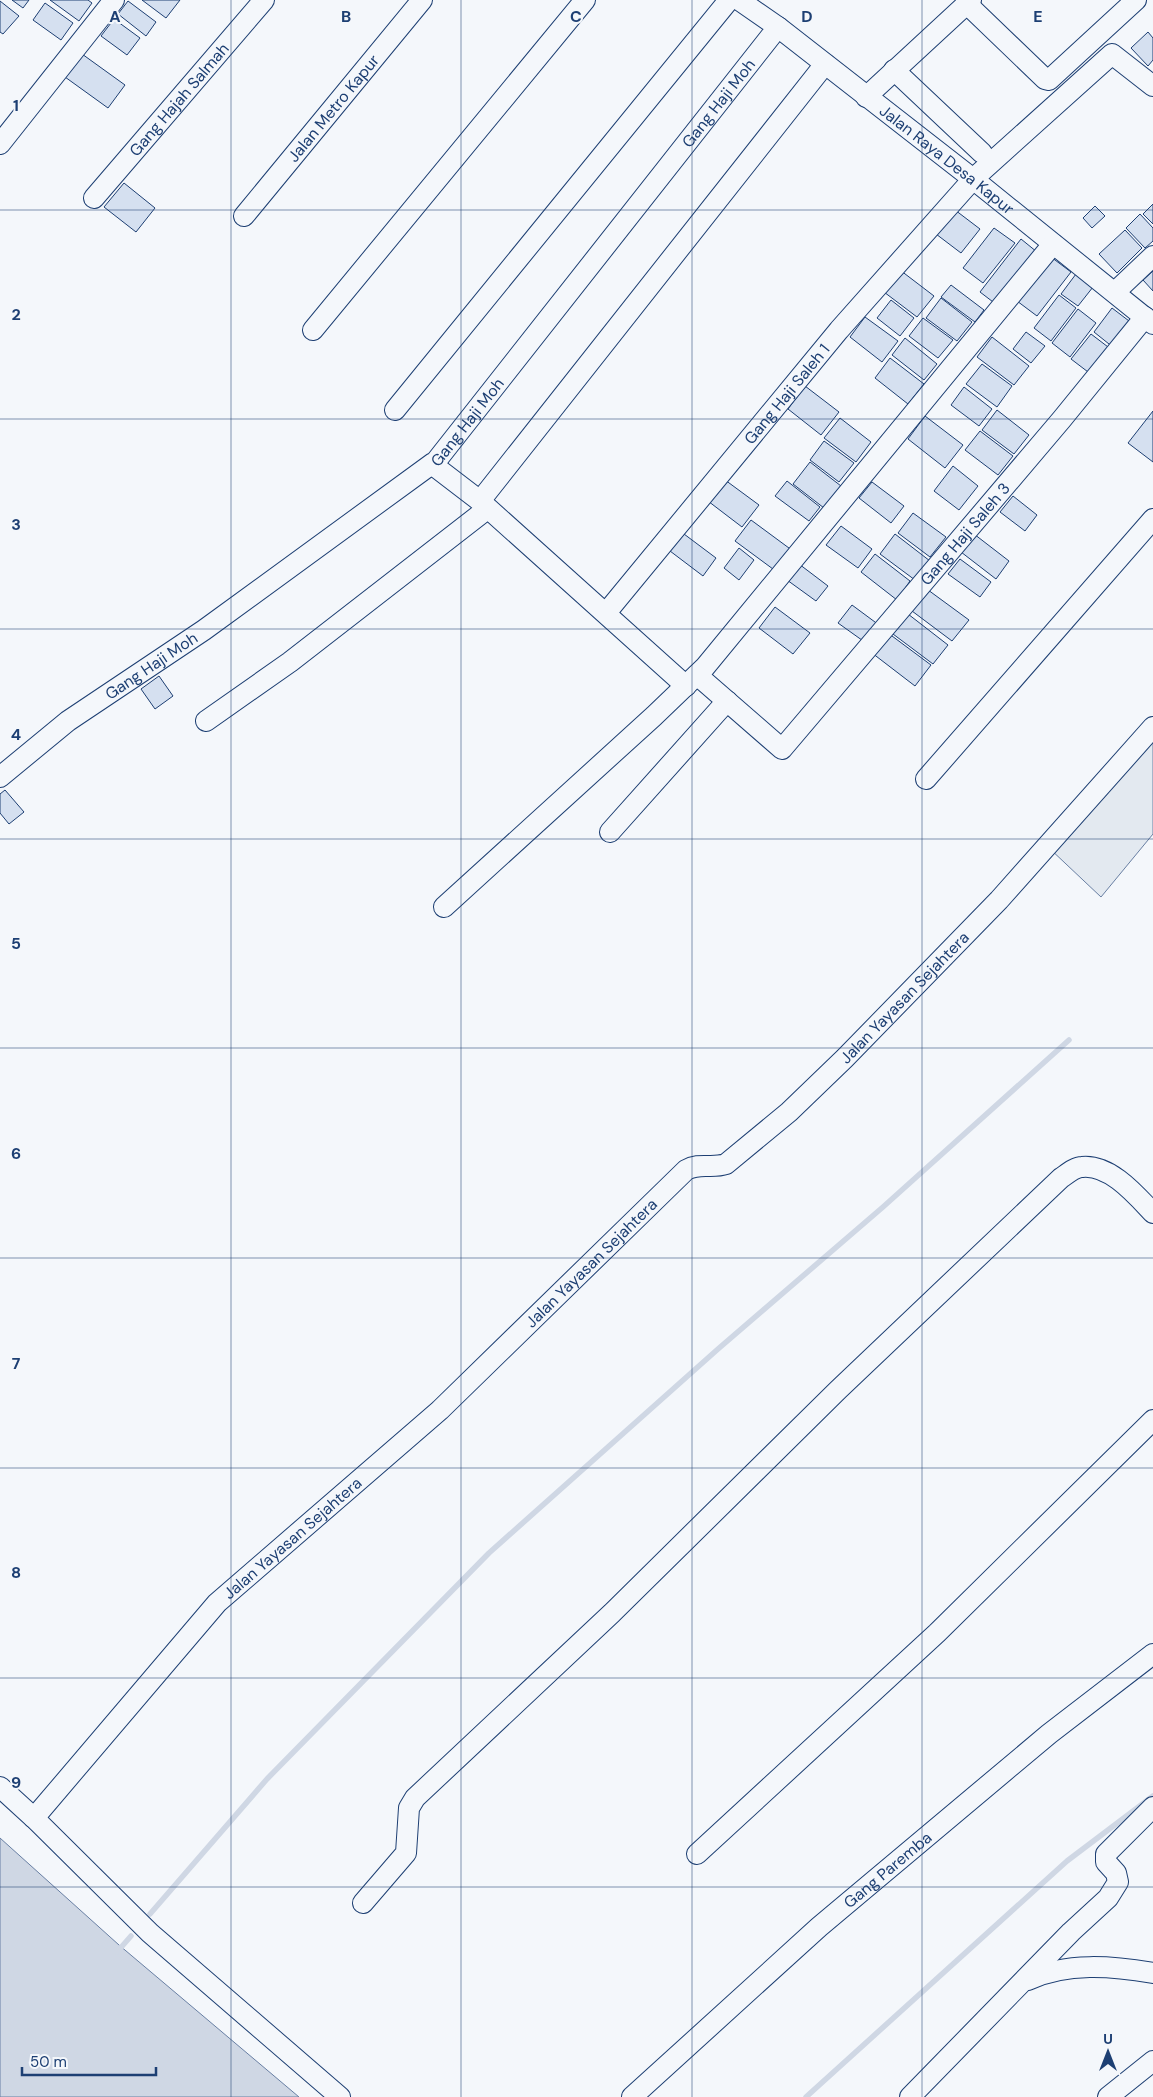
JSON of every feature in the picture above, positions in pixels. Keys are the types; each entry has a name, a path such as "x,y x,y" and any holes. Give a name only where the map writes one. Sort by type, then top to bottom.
{"street":[{"path":"0,144 114,0"},
{"name":"Gang Hajah Salmah","path":"94,198 264,0"},
{"name":"Jalan Metro Kapur","path":"244,216 422,0"},
{"path":"313,330 585,0"},
{"path":"395,410 729,0"},
{"name":"Jalan Raya Desa Kapur","path":"739,0 778,27 973,179 1149,320"},
{"path":"866,96 969,2 1049,80 1136,0"},
{"name":"Gang Haji Moh","path":"0,777 68,721 204,630 433,463 433,465 778,27"},
{"name":"Gang Haji Saleh 1","path":"606,613 839,330 973,179 1112,54 1153,86"},
{"path":"206,721 290,662 484,505 825,64"},
{"path":"894,70 982,153"},
{"path":"444,907 691,680 764,596 1054,244"},
{"path":"1115,292 1153,256"},
{"name":"Gang Haji Saleh 3","path":"727,701 782,749 1149,320"},
{"path":"433,465 484,505 606,613 691,680 727,701 610,832"},
{"path":"926,779 1153,519"},
{"name":"Jalan Yayasan Sejahtera","path":"34,1818 217,1603 440,1410 674,1180 696,1165 718,1166 729,1162 789,1112 845,1058 999,900 1153,727"},
{"path":"363,1903 406,1854 408,1812 415,1798 557,1666 832,1396 1061,1178 1080,1166 1096,1168 1126,1184 1153,1214"},
{"path":"697,1854 937,1633 1153,1420"},
{"name":"Gang Paremba","path":"632,2097 819,1927 1049,1734 1153,1654"},
{"path":"0,1787 34,1818 58,1844 150,1933 340,2097"},
{"path":"910,2097 1116,1889 1118,1876 1106,1862 1106,1854 1153,1808"},
{"path":"1024,1982 1044,1972 1075,1968 1119,1968 1153,1974"},
{"path":"1108,2097 1153,2061"}],"shaded area":[{"path":"1153,720 1153,834 1101,897 1048,847"},
{"path":"0,1838 119,1945 299,2097 0,2097"}],"building":[{"path":"12,0 29,0 23,8"},
{"path":"50,0 88,0 92,3 79,21"},
{"path":"142,0 180,0 166,18"},
{"path":"0,1 19,16 3,34 0,32"},
{"path":"128,1 156,22 146,36 118,14"},
{"path":"45,3 73,23 61,40 33,20"},
{"path":"114,19 140,38 127,55 101,36"},
{"path":"1148,32 1153,38 1153,60 1148,66 1131,48"},
{"path":"82,54 125,85 108,108 65,77"},
{"path":"124,183 155,208 136,232 104,207"},
{"path":"1153,204 1153,224 1143,214"},
{"path":"1095,206 1105,216 1092,228 1083,218"},
{"path":"955,210 980,229 961,253 936,234"},
{"path":"1140,214 1153,228 1153,241 1145,248 1126,228"},
{"path":"994,228 1015,243 983,283 963,268"},
{"path":"1125,230 1142,248 1117,273 1099,254"},
{"path":"1021,239 1037,252 997,305 980,292"},
{"path":"1051,257 1071,272 1037,316 1017,301"},
{"path":"896,267 934,296 917,317 880,289"},
{"path":"1153,271 1153,291 1143,280"},
{"path":"1076,274 1093,287 1078,306 1061,294"},
{"path":"951,285 984,310 975,322 941,297"},
{"path":"1059,295 1076,308 1051,341 1034,328"},
{"path":"941,298 972,322 957,341 926,318"},
{"path":"891,300 914,318 900,336 877,318"},
{"path":"1112,308 1133,324 1114,348 1094,332"},
{"path":"1078,309 1096,323 1070,357 1052,343"},
{"path":"865,317 898,341 882,362 850,337"},
{"path":"923,318 953,340 938,358 909,336"},
{"path":"1026,332 1045,346 1031,363 1013,349"},
{"path":"1091,334 1112,350 1092,375 1071,359"},
{"path":"992,337 1029,366 1014,385 977,357"},
{"path":"905,338 937,364 924,380 892,355"},
{"path":"890,358 924,384 908,404 875,378"},
{"path":"982,364 1012,386 997,407 966,384"},
{"path":"805,386 839,412 821,435 788,409"},
{"path":"964,387 992,409 979,426 951,405"},
{"path":"997,410 1029,435 1014,454 982,430"},
{"path":"1153,411 1153,462 1128,443"},
{"path":"925,416 963,445 945,468 908,439"},
{"path":"840,418 871,442 856,462 824,438"},
{"path":"980,431 1013,456 998,475 965,450"},
{"path":"824,441 854,463 839,482 810,460"},
{"path":"810,462 841,486 824,508 793,484"},
{"path":"953,466 978,486 959,510 934,491"},
{"path":"721,477 759,505 742,527 704,498"},
{"path":"787,481 820,507 809,521 775,496"},
{"path":"872,482 904,506 891,523 859,498"},
{"path":"1013,496 1037,515 1025,531 1000,512"},
{"path":"913,513 946,537 930,557 898,533"},
{"path":"751,520 793,551 777,572 735,541"},
{"path":"841,526 872,549 858,568 826,545"},
{"path":"684,534 716,558 703,576 670,551"},
{"path":"895,534 930,561 915,580 880,554"},
{"path":"974,534 1009,561 996,579 961,552"},
{"path":"739,548 754,560 739,580 724,568"},
{"path":"875,554 910,581 897,600 861,572"},
{"path":"960,559 991,582 980,597 948,574"},
{"path":"799,564 828,586 816,601 787,580"},
{"path":"924,587 969,620 952,641 908,608"},
{"path":"852,605 879,625 866,643 838,623"},
{"path":"775,607 810,633 793,654 759,628"},
{"path":"908,614 948,645 933,664 893,634"},
{"path":"888,633 931,665 915,686 872,653"},
{"path":"159,676 173,696 155,709 141,689"},
{"path":"5,790 24,812 9,824 0,813 0,794"}],"waterway":[{"path":"150,1914 267,1779 489,1553 718,1349 883,1207 1069,1040"},
{"path":"806,2097 1067,1861 1153,1796"},
{"path":"117,1952 131,1936"}]}
